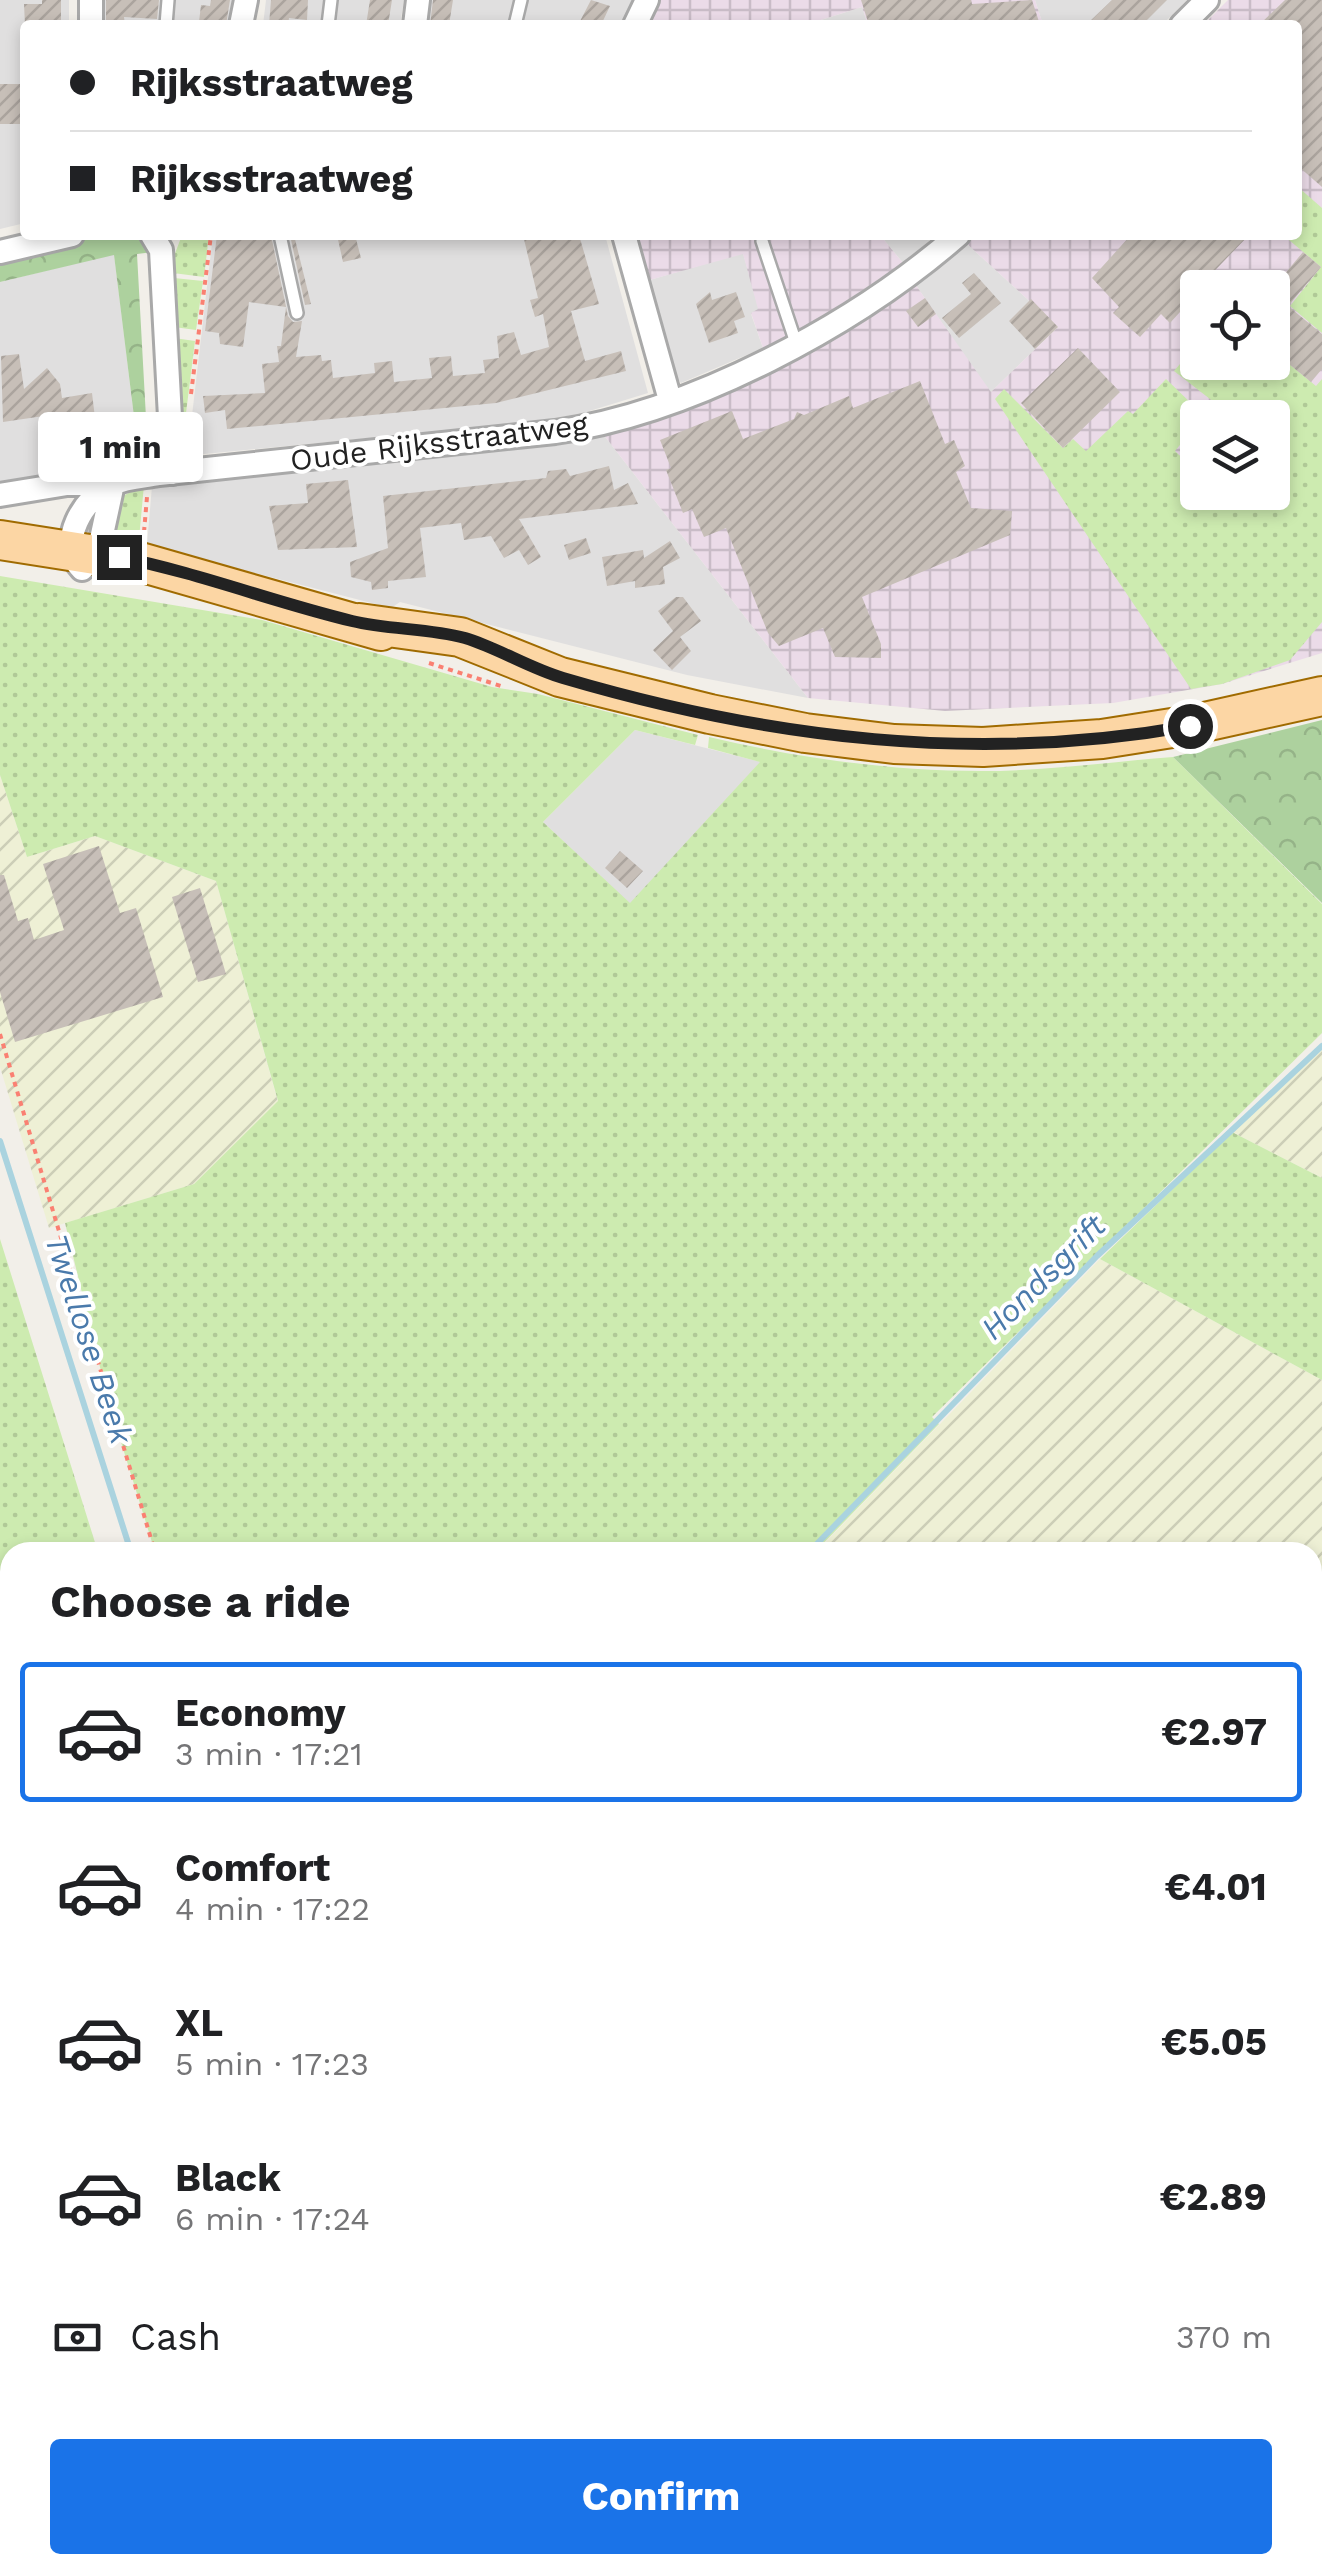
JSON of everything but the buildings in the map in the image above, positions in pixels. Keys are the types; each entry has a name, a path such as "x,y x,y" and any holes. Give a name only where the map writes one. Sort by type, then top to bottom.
{"main road":[{"path":"0,540 216,580 243,592 359,622 460,637 560,677 776,728 939,746 1102,740 1190,726 1322,696"},
{"path":"0,559 84,557"}],"street":[{"path":"1187,20 1207,0"},
{"path":"0,252 51,240"},
{"path":"159,240 174,473"},
{"path":"625,240 670,400"},
{"name":"Oude Rijksstraatweg","path":"0,495 66,484 113,484 174,473 575,430 670,400 797,346 883,294 952,240"},
{"path":"84,557 113,484"}],"lane":[{"path":"281,240 297,313"},
{"path":"762,241 797,346"}],"path":[{"path":"189,410 209,240"},
{"path":"418,659 515,688"},
{"path":"0,1034 152,1542"}],"shaded area":[{"path":"0,0 69,0 69,20 20,20 20,224 0,229"},
{"path":"98,0 237,0 235,20 98,20"},
{"path":"266,0 404,0 401,20 264,20"},
{"path":"423,0 634,0 624,20 420,20"},
{"path":"657,0 1035,0 1041,20 866,20 862,7 821,20 647,20"},
{"path":"1035,0 1187,0 1167,20 1041,20"},
{"path":"1228,0 1322,0 1322,653 1222,684 1113,703 945,711 808,698 603,434 787,362 870,317 915,284 991,392 1058,327 966,243 1302,240 1302,20 1208,20"},
{"path":"862,7 866,20 821,20"},
{"path":"212,240 606,240 648,393 583,413 534,422 194,455 188,450"},
{"path":"634,240 884,240 903,263 808,327 763,348 751,313 758,309 743,254 646,281"},
{"path":"884,240 930,240 903,263"},
{"path":"966,243 1058,327 990,393 915,284"},
{"path":"743,253 759,310 751,314 763,348 681,383 670,370 646,281"},
{"path":"114,254 140,465 0,484 0,282"},
{"path":"603,434 808,698 687,675 400,602 391,608 147,545 152,486 492,452"},
{"path":"635,730 761,762 630,904 543,822"}],"green space":[{"path":"1302,190 1322,208 1322,333 1290,306 1321,267 1289,240 1302,240"},
{"path":"83,240 140,240 153,252 137,254 147,436 162,436 162,457 152,465 140,465 114,255 0,282 0,260"},
{"path":"180,240 208,240 204,277 173,273 171,264"},
{"path":"174,278 203,281 196,330 174,327"},
{"path":"174,338 195,341 182,445"},
{"path":"1290,365 1316,386 1322,379 1322,622 1290,660 1222,684 1191,689 995,399 1004,389 1063,448 1073,439 1086,451 1128,411 1133,414 1166,379 1188,400 1180,400 1180,445 1175,451 1180,456 1180,510 1290,510 1290,400 1211,400 1186,380 1290,380"},
{"path":"144,485 139,539 119,540 114,526 121,497"},
{"path":"0,576 262,620 492,687 538,694 698,735 695,745 635,730 543,822 630,903 760,762 708,748 709,737 845,762 913,769 1030,770 1173,757 1322,904 1322,1033 932,1417 939,1424 825,1542 152,1542 108,1400 65,1223 194,1184 278,1101 216,881 95,836 27,857 0,775"},
{"path":"1322,720 1322,903 1173,757"},
{"path":"0,775 27,857 95,836 216,881 278,1102 194,1184 49,1228 0,1067"},
{"path":"1322,1044 1322,1178 1232,1132"},
{"path":"1232,1132 1322,1178 1322,1380 1100,1259"},
{"path":"0,1239 95,1542 0,1542"},
{"path":"1100,1259 1322,1380 1322,1542 826,1542"}],"waterway":[{"name":"Hondsgrift","path":"819,1542 1097,1256 1322,1046"},
{"name":"Twellose Beek","path":"0,1141 128,1542"}],"route":[{"path":"119,557 216,580 243,592 359,622 460,637 560,677 631,695 747,723 835,738 924,746 1043,745 1190,726"}]}
